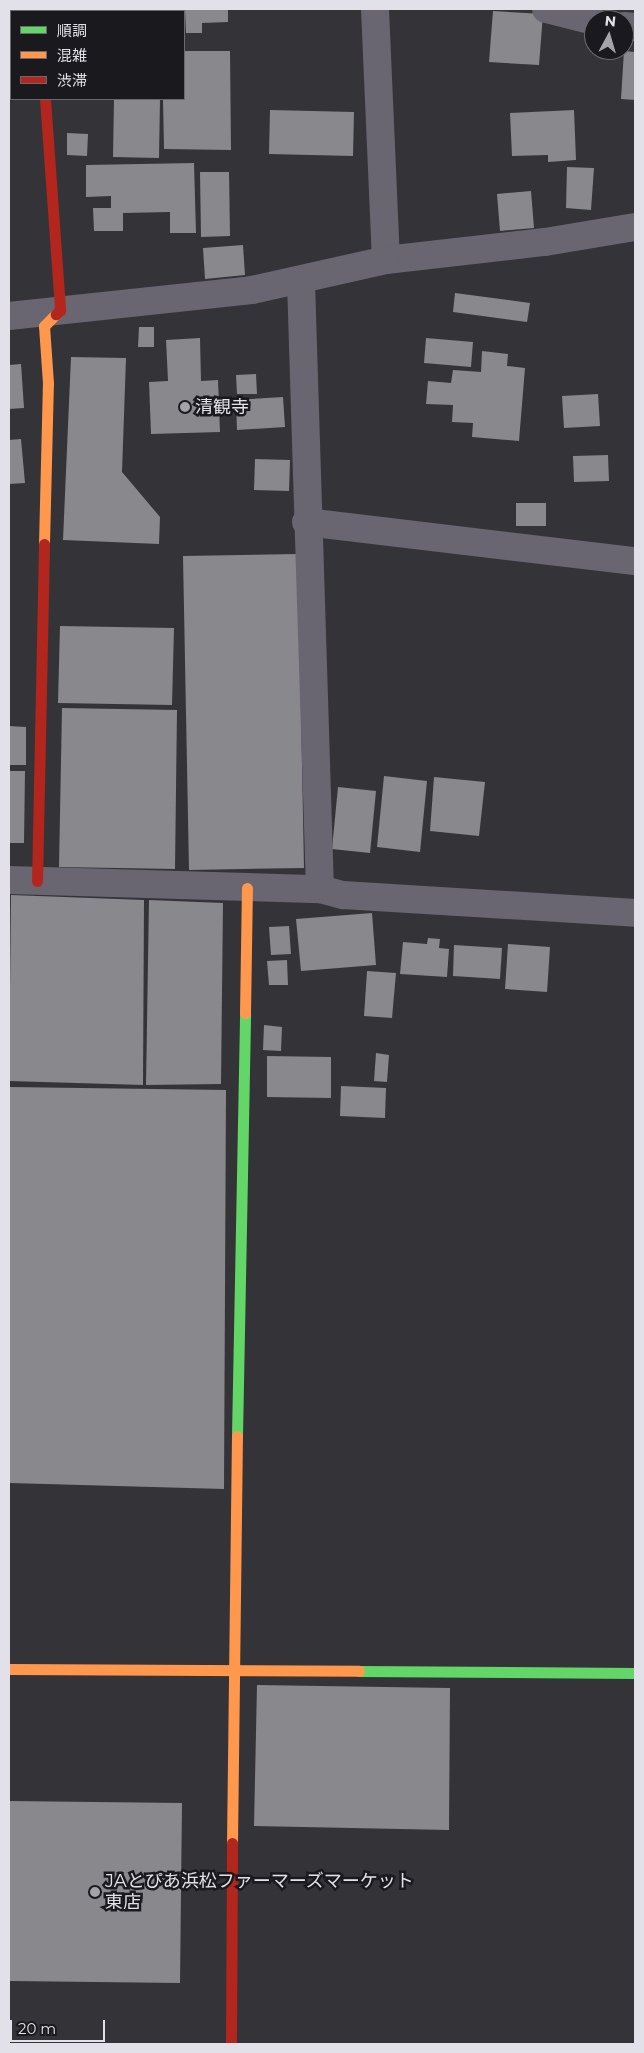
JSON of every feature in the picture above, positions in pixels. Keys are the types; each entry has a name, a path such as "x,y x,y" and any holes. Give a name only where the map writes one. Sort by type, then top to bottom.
{"street":[{"path":"375,9 386,260"},
{"path":"546,9 584,18"},
{"path":"37,881 48,393 44,326 60,310 45,100"},
{"path":"9,316 301,282 317,275 386,260 545,242 635,227"},
{"path":"301,282 306,522 320,890"},
{"path":"306,522 635,561"},
{"path":"9,880 320,890 343,895 635,913"},
{"path":"231,2044 232,1671 247,888"},
{"path":"9,1669 635,1673"}],"building":[{"path":"94,9 138,9 138,10"},
{"path":"185,9 228,9 228,22 202,23 202,33 186,33"},
{"path":"493,11 543,14 539,65 489,62"},
{"path":"185,51 230,51 231,150 164,149 163,100 185,100"},
{"path":"635,52 635,100 621,99 623,60 634,60"},
{"path":"114,100 160,100 159,158 113,157"},
{"path":"270,110 354,112 353,156 269,154"},
{"path":"574,110 576,160 548,162 548,155 512,156 510,113"},
{"path":"67,133 88,134 87,156 67,155"},
{"path":"194,163 196,233 170,233 170,212 123,213 123,231 94,231 93,208 111,208 111,196 86,197 86,165"},
{"path":"567,167 594,168 591,210 566,208"},
{"path":"200,172 229,172 230,236 201,237"},
{"path":"531,191 534,228 500,231 497,194"},
{"path":"243,245 245,275 205,279 203,248"},
{"path":"455,293 530,303 527,322 453,312"},
{"path":"139,327 154,327 154,347 138,347"},
{"name":"清観寺","path":"200,338 201,381 218,380 220,432 151,434 149,382 168,381 166,340"},
{"path":"426,338 473,342 471,367 424,363"},
{"path":"482,351 508,354 507,366 525,368 519,441 472,437 473,423 452,422 453,405 426,404 428,381 451,383 453,370 481,372"},
{"path":"71,357 126,358 122,472 160,517 159,544 63,540"},
{"path":"21,364 24,408 9,409 9,365"},
{"path":"256,374 257,394 237,394 236,375"},
{"path":"598,394 600,426 564,428 562,396"},
{"path":"283,397 285,427 237,430 236,400"},
{"path":"21,439 25,483 9,484 9,440"},
{"path":"608,455 609,481 574,482 573,456"},
{"path":"255,459 290,460 289,491 254,490"},
{"path":"516,503 546,503 546,526 516,526"},
{"path":"298,554 304,868 189,870 183,556"},
{"path":"60,626 174,628 172,705 58,703"},
{"path":"62,708 177,710 175,869 59,867"},
{"path":"9,726 26,727 26,765 9,765"},
{"path":"9,771 25,771 24,843 9,843"},
{"path":"384,776 427,781 420,852 377,847"},
{"path":"434,777 485,782 479,836 430,831"},
{"path":"338,787 376,791 370,853 332,849"},
{"path":"11,895 144,900 143,1085 9,1081"},
{"path":"149,900 223,903 221,1084 146,1085"},
{"path":"372,913 376,965 301,971 296,919"},
{"path":"289,926 291,954 271,955 269,927"},
{"path":"428,938 440,939 439,948 449,949 447,977 400,974 403,942 427,944"},
{"path":"508,944 550,947 547,992 505,989"},
{"path":"454,945 502,948 500,979 453,976"},
{"path":"287,960 288,985 269,985 267,961"},
{"path":"367,971 396,973 392,1018 364,1016"},
{"path":"264,1025 282,1027 281,1051 263,1050"},
{"path":"376,1053 389,1055 387,1082 374,1081"},
{"path":"267,1056 331,1057 331,1098 267,1097"},
{"path":"341,1086 386,1088 385,1118 340,1116"},
{"path":"10,1087 226,1090 224,1489 9,1483"},
{"path":"257,1685 450,1688 449,1830 254,1826"},
{"name":"JAとぴあ浜松ファーマーズマーケット 東店","path":"9,1801 182,1803 180,1983 9,1981"}],"traffic: fast":[{"path":"237,1436 245,1013"},
{"path":"359,1671 635,1673"}],"traffic: slow":[{"path":"44,544 48,383 44,326 56,314"},
{"path":"245,1013 247,888"},
{"path":"232,1843 237,1436"},
{"path":"9,1669 359,1671"}],"traffic: jam":[{"path":"45,100 60,310 56,314"},
{"path":"37,881 44,544"},
{"path":"231,2044 232,1843"}],"place":[{"name":"清観寺","path":"185,407"},
{"name":"JAとぴあ浜松ファーマーズマーケット 東店","path":"95,1892"}]}
